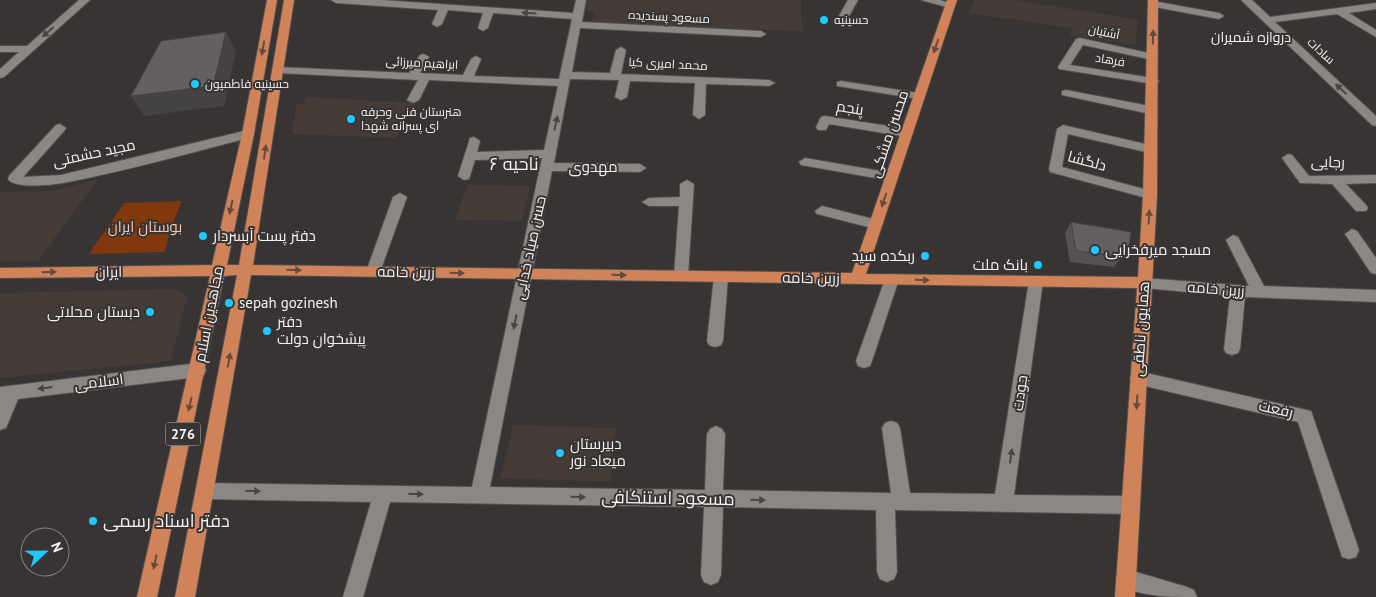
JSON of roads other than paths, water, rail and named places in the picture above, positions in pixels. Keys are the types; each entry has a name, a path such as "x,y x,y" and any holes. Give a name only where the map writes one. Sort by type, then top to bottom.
{"main road":[{"name":"مجاهدین اسلام","path":"147,597 248,134 272,0"},
{"name":"مجاهدین اسلام","path":"185,597 245,270 289,0"},
{"name":"محسن مشکی","path":"857,279 951,2"},
{"name":"همایون ناطقی","path":"1126,588 1150,195 1153,2"},
{"name":"زرین خامه","path":"217,270 1144,283"},
{"name":"ایران","path":"0,273 217,270"}],"street":[{"path":"0,75 85,0"},
{"name":"مسعود پسندیده","path":"336,0 489,10 577,21 761,34"},
{"path":"507,12 515,0"},
{"name":"حسن صیاد خدایی","path":"479,495 581,0"},
{"path":"844,16 853,0"},
{"path":"926,0 951,2"},
{"name":"سادات","path":"1246,0 1376,122"},
{"path":"1268,20 1339,11 1376,4 1373,0"},
{"path":"1153,2 1219,16"},
{"path":"437,24 444,7"},
{"path":"483,28 489,10"},
{"path":"1339,11 1376,34"},
{"name":"آشتیان","path":"1062,67 1080,41 1153,57"},
{"path":"0,49 29,49"},
{"path":"620,50 621,97"},
{"path":"413,100 424,57"},
{"path":"467,79 476,59"},
{"name":"فرهاد","path":"1062,67 1152,81"},
{"name":"ابراهیم میرزائی","path":"278,70 467,79 565,79"},
{"name":"محمد امیری کیا","path":"565,79 620,76 769,83"},
{"path":"699,115 702,80"},
{"path":"841,84 920,96"},
{"path":"1066,93 1150,110"},
{"name":"پنجم","path":"822,127 825,120 907,133"},
{"name":"مجید حشمتی","path":"60,128 14,179 18,181 61,179 248,134"},
{"name":"دلگشا","path":"1150,149 1063,129 1055,169 1150,195"},
{"path":"464,176 474,141"},
{"name":"مهدوی","path":"469,156 640,168"},
{"name":"رجایی","path":"1288,158 1305,180 1376,179"},
{"path":"805,162 892,177"},
{"path":"1335,179 1361,208"},
{"path":"681,276 687,184"},
{"path":"373,272 400,197"},
{"path":"649,202 686,201"},
{"path":"822,211 876,224"},
{"path":"1352,234 1376,268"},
{"path":"1233,240 1259,292"},
{"path":"715,341 720,277"},
{"path":"864,361 892,279"},
{"name":"جودت","path":"1003,504 1036,281"},
{"name":"زرین خامه","path":"1144,283 1238,291 1376,296"},
{"path":"1232,348 1238,291"},
{"name":"اسلامی","path":"6,393 198,370"},
{"name":"رفعت","path":"1138,378 1305,416 1348,550"},
{"path":"0,423 6,393"},
{"path":"887,572 893,502 890,428"},
{"path":"711,575 716,434"},
{"name":"مسعود استنکافی","path":"205,491 1130,505"},
{"path":"353,597 383,494"},
{"path":"1126,588 1187,597"}],"place":[{"name":"حسینیه","path":"824,20"},
{"name":"حسینیه فاطمیون","path":"195,84"},
{"name":"هنرستان فنی وحرفه ای پسرانه شهدا","path":"351,119"},
{"name":"دفتر پست آبسردار","path":"203,236"},
{"name":"مسجد میرفخرایی","path":"1095,250"},
{"name":"ربکده سید","path":"925,256"},
{"name":"بانک ملت","path":"1038,265"},
{"name":"sepah gozinesh","path":"229,303"},
{"name":"دبستان محلاتی","path":"150,312"},
{"name":"دفتر پیشخوان دولت","path":"267,331"},
{"name":"دبیرستان میعاد نور","path":"560,453"},
{"name":"دفتر اسناد رسمی","path":"93,521"}],"district":[{"name":"دروازه شمیران","path":"1251,37"},
{"name":"ناحیه ۶","path":"514,164"}],"park label":[{"name":"بوستان ایران","path":"145,227"}]}
